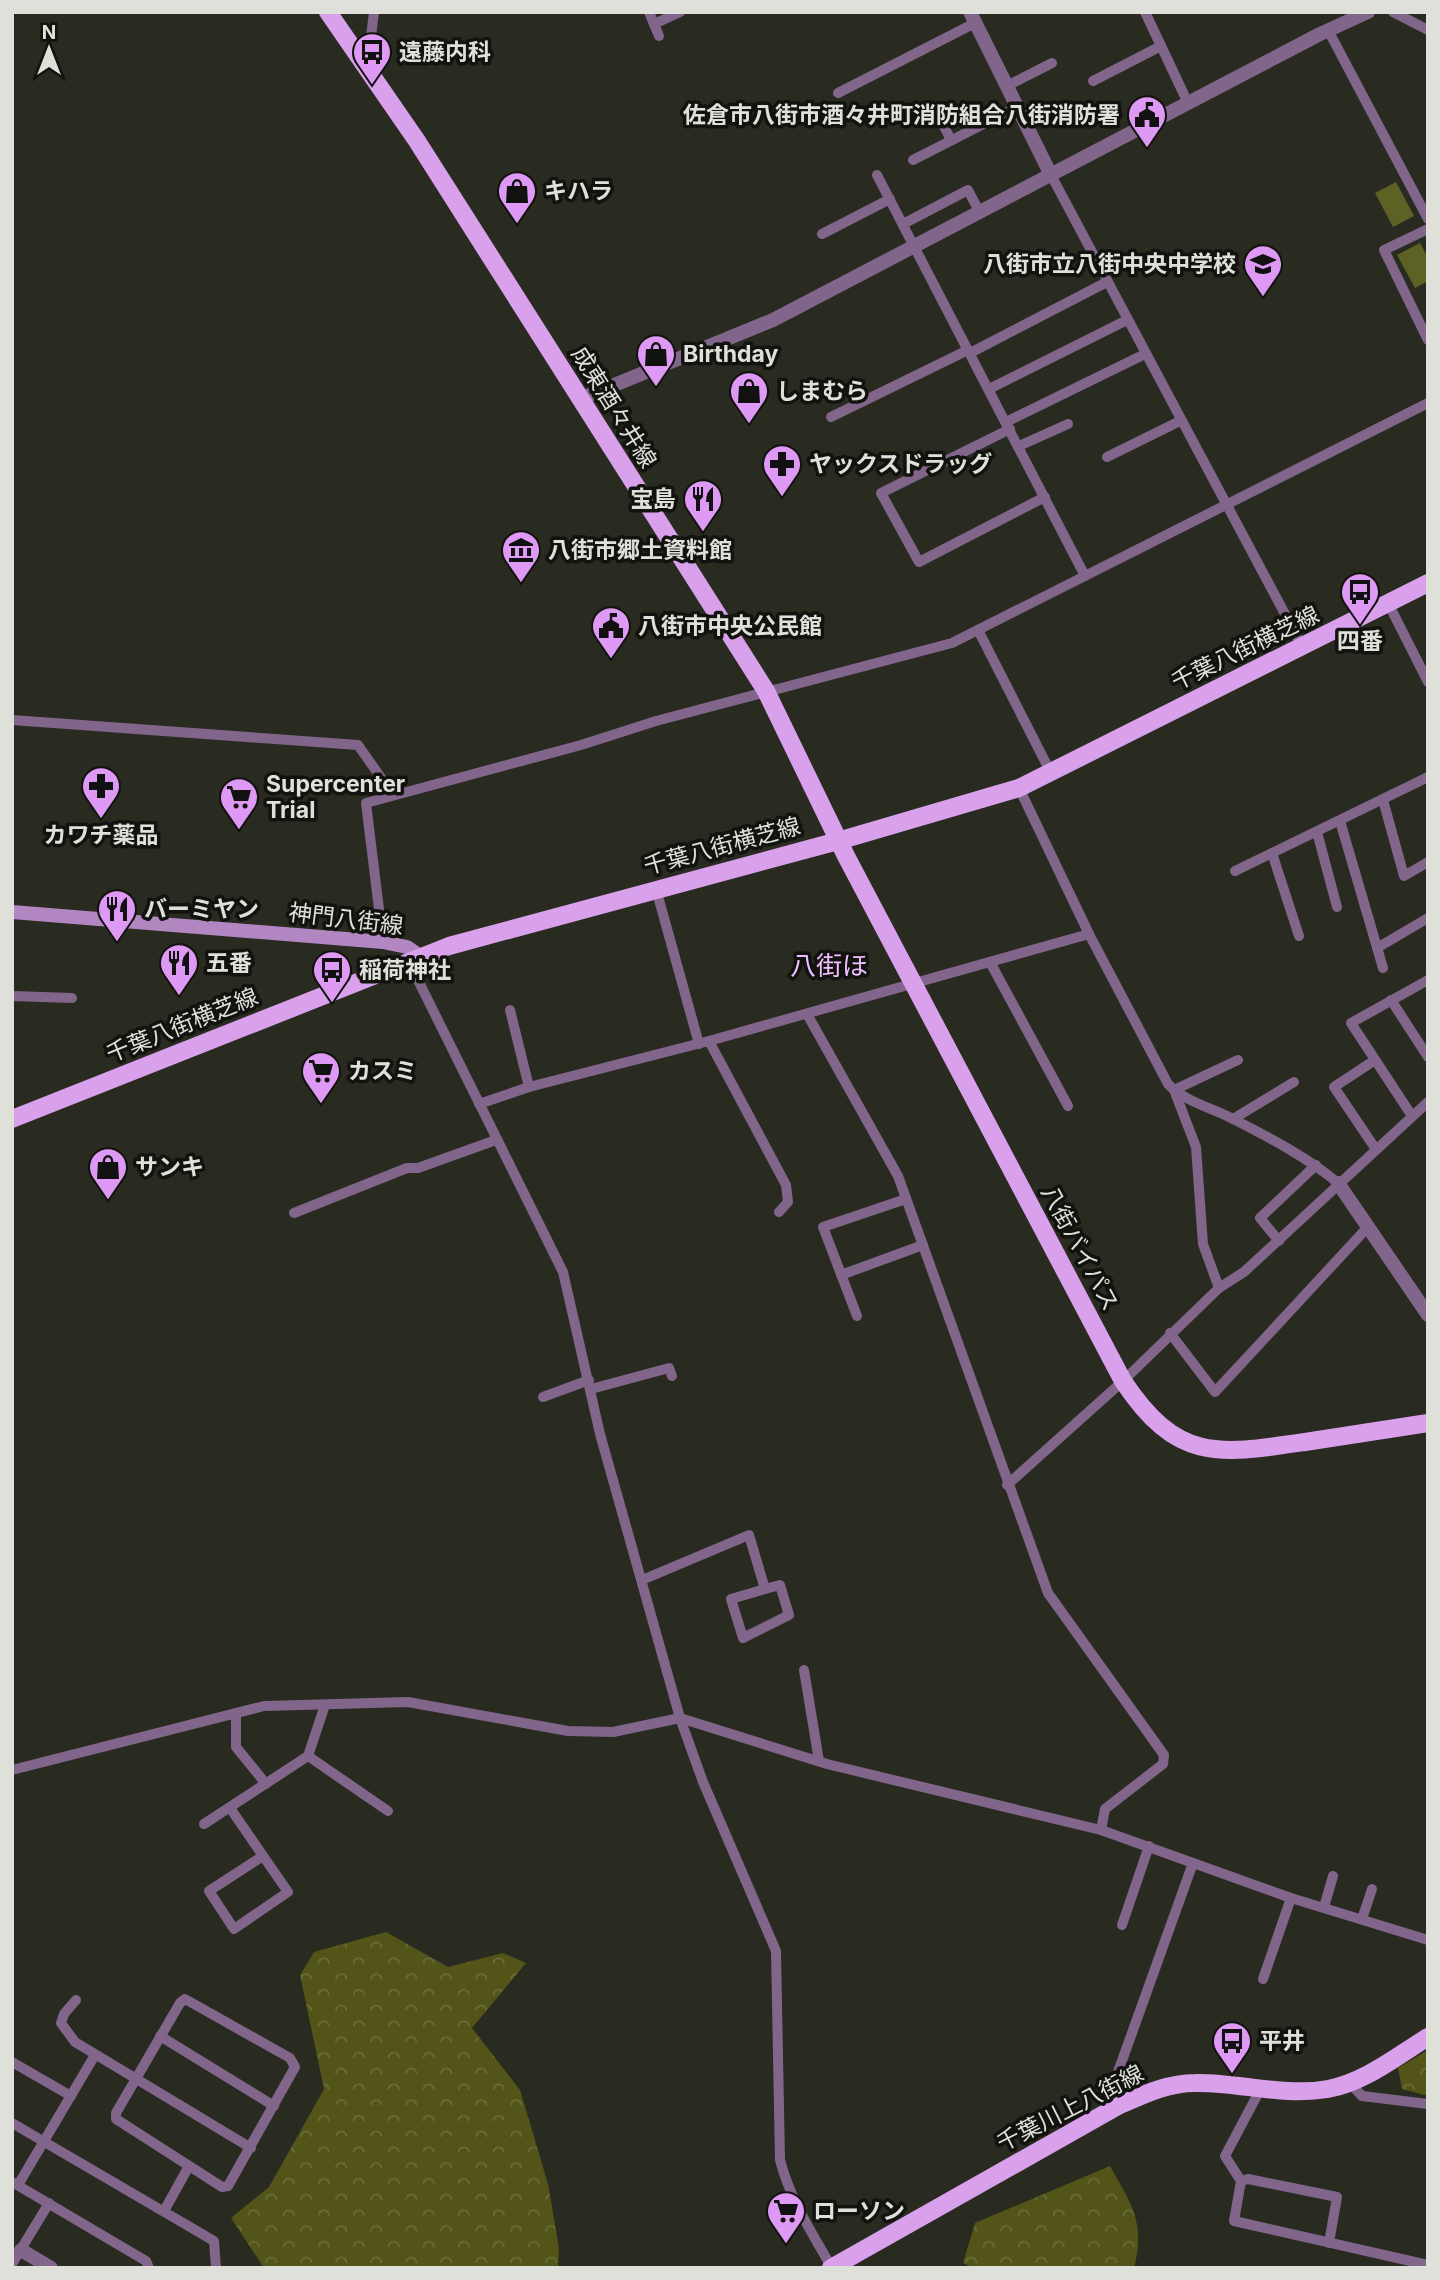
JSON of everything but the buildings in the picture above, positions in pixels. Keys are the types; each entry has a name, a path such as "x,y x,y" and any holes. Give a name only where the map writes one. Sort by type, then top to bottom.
{"main road":[{"name":"成東酒々井線","path":"328,12 417,141 766,691 838,841"},
{"name":"千葉八街横芝線","path":"12,1119 414,958 1019,788 1428,583"},
{"name":"八街バイパス","path":"838,841 1123,1381 1145,1413 1163,1429 1202,1447 1225,1451 1428,1423"},
{"name":"神門八街線","path":"12,912 383,942 407,947 414,958"},
{"name":"千葉川上八街線","path":"832,2268 1118,2106 1159,2088 1195,2083 1260,2090 1307,2091 1350,2083 1428,2037"}],"street":[{"path":"367,69 374,12"},
{"path":"649,12 659,36"},
{"path":"654,24 680,12"},
{"path":"1145,12 1188,103"},
{"path":"580,399 773,320 1328,30 1344,17 1368,12"},
{"path":"1394,12 1428,30"},
{"path":"838,93 972,18 1180,421 1303,646"},
{"path":"1328,30 1428,219"},
{"path":"1093,81 1161,46"},
{"path":"1007,86 1052,63"},
{"path":"913,160 1017,107"},
{"path":"935,108 951,140"},
{"path":"877,175 1085,576"},
{"path":"903,224 968,190 980,213"},
{"path":"822,234 890,199"},
{"path":"1428,229 1384,250 1428,340"},
{"path":"831,418 1107,282"},
{"path":"989,389 1127,320"},
{"path":"1045,497 919,562 881,493 1145,354"},
{"path":"383,942 366,803 766,691 952,643 1428,403"},
{"path":"1107,457 1180,421"},
{"path":"1019,446 1068,424"},
{"path":"1388,603 1428,682"},
{"path":"978,630 1051,773"},
{"path":"12,720 358,745 393,795"},
{"path":"1235,871 1427,781"},
{"path":"1019,788 1089,934 1174,1090 1196,1147 1203,1244 1219,1288"},
{"path":"1383,800 1405,876 1428,862"},
{"path":"1340,821 1383,968"},
{"path":"1317,832 1337,907"},
{"path":"1272,853 1299,936"},
{"path":"656,889 704,1042 786,1185 788,1202 779,1212"},
{"path":"1377,948 1428,918"},
{"path":"479,1104 529,1087 807,1014 1089,934"},
{"path":"414,958 496,1140 564,1272 600,1434 680,1718 703,1782 776,1951 780,2160 785,2181 832,2268"},
{"path":"990,962 1068,1107"},
{"path":"1412,1116 1351,1023 1428,980"},
{"path":"12,996 72,998"},
{"path":"1391,1000 1428,1057"},
{"path":"510,1010 529,1087"},
{"path":"807,1014 898,1176 1048,1593 1164,1755 1163,1764 1105,1809 1101,1830"},
{"path":"1174,1090 1238,1060"},
{"path":"1375,1060 1334,1087 1375,1148"},
{"path":"1233,1119 1294,1082"},
{"path":"1174,1090 1316,1165 1338,1183 1428,1315"},
{"path":"1007,1485 1123,1381 1219,1288 1244,1272 1279,1241 1375,1148 1428,1102"},
{"path":"294,1213 407,1168 418,1168 496,1140"},
{"path":"1279,1241 1260,1218 1316,1165"},
{"path":"857,1316 823,1227 906,1199"},
{"path":"1170,1333 1215,1392 1367,1228"},
{"path":"841,1275 923,1245"},
{"path":"543,1396 669,1368 672,1376"},
{"path":"642,1580 749,1535 765,1589"},
{"path":"780,1585 789,1615 743,1638 731,1599 765,1589 780,1585"},
{"path":"804,1670 819,1761"},
{"path":"12,1770 264,1706 408,1702 568,1731 613,1732 680,1718 819,1761 1101,1830 1292,1898 1428,1940"},
{"path":"204,1824 308,1756 326,1705"},
{"path":"236,1713 236,1747 266,1784"},
{"path":"308,1756 388,1811"},
{"path":"230,1808 288,1892 234,1929 209,1891 263,1856"},
{"path":"1122,1925 1149,1846"},
{"path":"1118,2106 1114,2084 1193,1863"},
{"path":"1324,1907 1333,1876"},
{"path":"1362,1919 1372,1889"},
{"path":"1263,1979 1292,1898"},
{"path":"185,1999 294,2062 294,2072 251,2148 228,2186 222,2187 116,2119 116,2113 135,2079 185,1999"},
{"path":"76,2000 64,2014 61,2023 75,2042 251,2148"},
{"path":"160,2036 274,2106"},
{"path":"95,2055 15,2184 146,2261 149,2268"},
{"path":"12,2062 71,2096"},
{"path":"1350,2083 1362,2096 1428,2104"},
{"path":"1260,2090 1225,2156 1241,2181 1234,2221 1428,2265"},
{"path":"12,2123 214,2241 216,2268"},
{"path":"164,2211 189,2166"},
{"path":"1241,2181 1248,2179 1337,2197 1329,2243"},
{"path":"12,2264 49,2203"},
{"path":"21,2250 51,2268"}],"green space":[{"path":"386,1932 448,1967 503,1953 526,1963 472,2028 520,2090 548,2184 559,2248 558,2268 264,2268 231,2218 269,2187 324,2089 300,1975 314,1952"},
{"path":"1428,2050 1428,2096 1402,2089 1398,2068"},
{"path":"1110,2166 1130,2203 1137,2226 1134,2268 973,2268 963,2263 975,2223"}],"shaded area":[{"path":"1396,182 1414,216 1393,227 1375,193"},
{"path":"1420,243 1428,258 1428,281 1415,288 1397,255"}],"place":[{"name":"遠藤内科","path":"372,86"},
{"name":"佐倉市八街市酒々井町消防組合八街消防署","path":"1147,149"},
{"name":"キハラ","path":"517,225"},
{"name":"八街市立八街中央中学校","path":"1263,298"},
{"name":"Birthday","path":"656,388"},
{"name":"しまむら","path":"749,425"},
{"name":"ヤックスドラッグ","path":"782,498"},
{"name":"宝島","path":"703,533"},
{"name":"八街市郷土資料館","path":"521,584"},
{"name":"四番","path":"1360,626"},
{"name":"八街市中央公民館","path":"611,660"},
{"name":"カワチ薬品","path":"101,820"},
{"name":"Supercenter Trial","path":"239,831"},
{"name":"バーミヤン","path":"117,943"},
{"name":"五番","path":"179,997"},
{"name":"稲荷神社","path":"332,1004"},
{"name":"カスミ","path":"321,1105"},
{"name":"サンキ","path":"108,1201"},
{"name":"平井","path":"1232,2075"},
{"name":"ローソン","path":"786,2245"}],"district":[{"name":"八街ほ","path":"829,965"}]}
